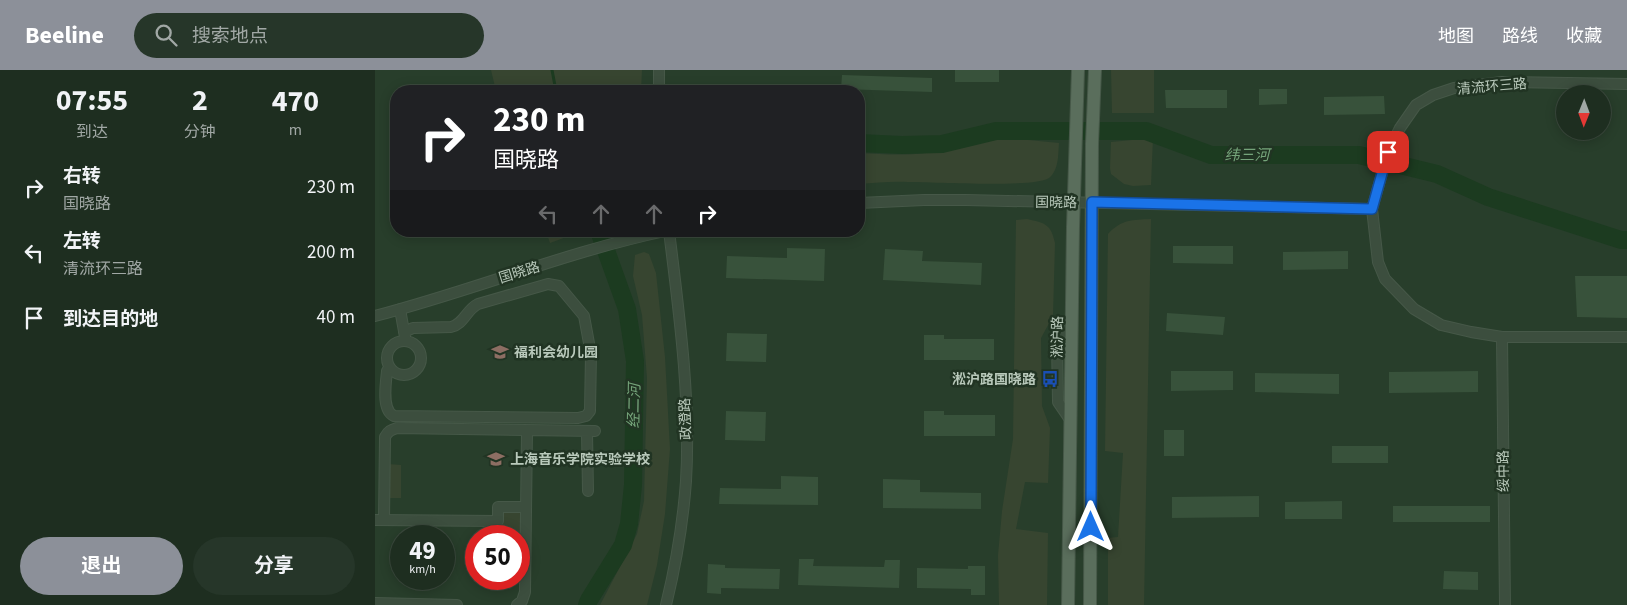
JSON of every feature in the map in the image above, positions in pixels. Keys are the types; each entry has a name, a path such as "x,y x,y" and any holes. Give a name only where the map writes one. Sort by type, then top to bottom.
{"main road":[{"name":"淞沪路","path":"1068,605 1074,202 1078,70"},
{"path":"1090,605 1092,144 1095,70"}],"street":[{"path":"659,70 659,85"},
{"name":"清流环三路","path":"1627,84 1502,82 1455,88 1433,95 1416,106 1400,128 1388,152 1372,209 1378,262 1385,279 1415,309 1441,325 1502,337 1627,337"},
{"name":"国晓路","path":"865,203 924,200 1092,202 1372,209"},
{"name":"国晓路","path":"375,316 640,237"},
{"name":"政澄路","path":"667,605 675,572 686,481 686,433 682,354 670,237"},
{"path":"549,284 559,286 584,316 591,354 590,411 586,416 578,418 394,416 387,410 387,371 389,368 387,361 389,350 393,344 405,336 413,328 457,326 473,306 477,304 549,284"},
{"path":"389,368 399,375 407,375 418,369 422,357 419,349 405,336 400,309"},
{"name":"绥中路","path":"1502,337 1505,605"},
{"path":"526,507 498,508 498,521 380,520 385,437 387,432 397,428 591,432 588,491"},
{"path":"517,605 523,601 525,592 527,430"},
{"path":"375,603 457,605"}],"green space":[{"path":"491,70 642,70 641,85 495,85"},
{"path":"1111,70 1154,70 1154,113 1112,113"},
{"path":"998,137 1059,143 1055,171 1049,178 1040,181 1005,184 896,182 865,184 865,153 917,154 962,147"},
{"path":"1153,138 1151,185 1133,186 1124,184 1111,174 1111,142"},
{"path":"1027,219 1046,225 1055,243 1053,316 1041,338 1042,406 1050,428 1048,483 1025,482 1016,529 1048,533 1047,605 999,605 998,555 1002,511 1013,439 1016,220"},
{"path":"1151,219 1144,605 1108,605 1108,538 1118,537 1123,453 1105,451 1108,234 1123,223 1133,220"},
{"path":"548,237 566,237 550,243"},
{"path":"644,252 649,254 656,273 665,357 670,449 665,514 657,565 647,605 600,605 637,534 644,501 647,378 642,315 633,276 635,255"},
{"path":"388,464 401,465 401,498 387,498"},
{"path":"501,509 522,510 522,525 501,525"}],"building":[{"path":"955,70 999,70 999,82 955,82"},
{"path":"842,75 932,78 932,92 865,90 865,85 841,85"},
{"path":"1259,89 1287,89 1287,104 1259,105"},
{"path":"1165,90 1227,90 1227,108 1166,108"},
{"path":"1384,96 1385,114 1324,115 1324,97"},
{"path":"1173,246 1233,246 1233,264 1173,263"},
{"path":"787,248 825,249 824,281 726,278 727,256 787,258"},
{"path":"885,249 923,251 922,261 982,263 981,285 883,280"},
{"path":"1348,251 1348,269 1283,270 1283,252"},
{"path":"1575,276 1627,276 1627,318 1577,317"},
{"path":"1167,313 1225,317 1223,335 1166,331"},
{"path":"727,333 767,334 766,362 726,361"},
{"path":"924,335 944,335 944,339 994,339 994,360 924,360"},
{"path":"1171,371 1233,371 1233,390 1171,391"},
{"path":"1478,371 1478,392 1389,393 1389,372"},
{"path":"1255,373 1339,374 1339,394 1255,392"},
{"path":"726,411 766,412 765,441 725,440"},
{"path":"924,411 944,411 944,415 995,415 995,436 924,436"},
{"path":"1164,430 1184,430 1184,456 1164,456"},
{"path":"1332,446 1388,446 1388,463 1332,463"},
{"path":"781,476 818,477 818,505 719,504 720,488 781,489"},
{"path":"883,479 920,480 920,492 981,493 981,509 883,508"},
{"path":"1259,496 1259,517 1172,518 1172,497"},
{"path":"1342,501 1342,519 1285,519 1285,502"},
{"path":"1393,506 1490,506 1490,522 1393,522"},
{"path":"799,559 814,559 813,566 884,567 885,560 900,560 899,588 798,585"},
{"path":"708,564 725,565 725,568 780,569 779,589 721,588 721,594 707,593"},
{"path":"968,566 985,566 985,595 971,595 971,589 917,588 917,568 968,569"},
{"path":"1444,571 1478,572 1478,590 1443,589"}],"waterway":[{"name":"纬三河","path":"552,70 555,85"},
{"name":"纬三河","path":"865,143 942,144 996,131 1146,131 1211,155 1359,155 1437,174 1488,197 1621,240 1627,240"},
{"name":"经二河","path":"587,605 623,545 629,524 633,485 635,361 627,309 601,237"}],"place":[{"name":"福利会幼儿园","path":"500,352"},
{"name":"淞沪路国晓路","path":"1050,379"},
{"name":"上海音乐学院实验学校","path":"496,459"}],"route":[{"path":"1091,527 1092,202 1372,209 1388,152"}]}
